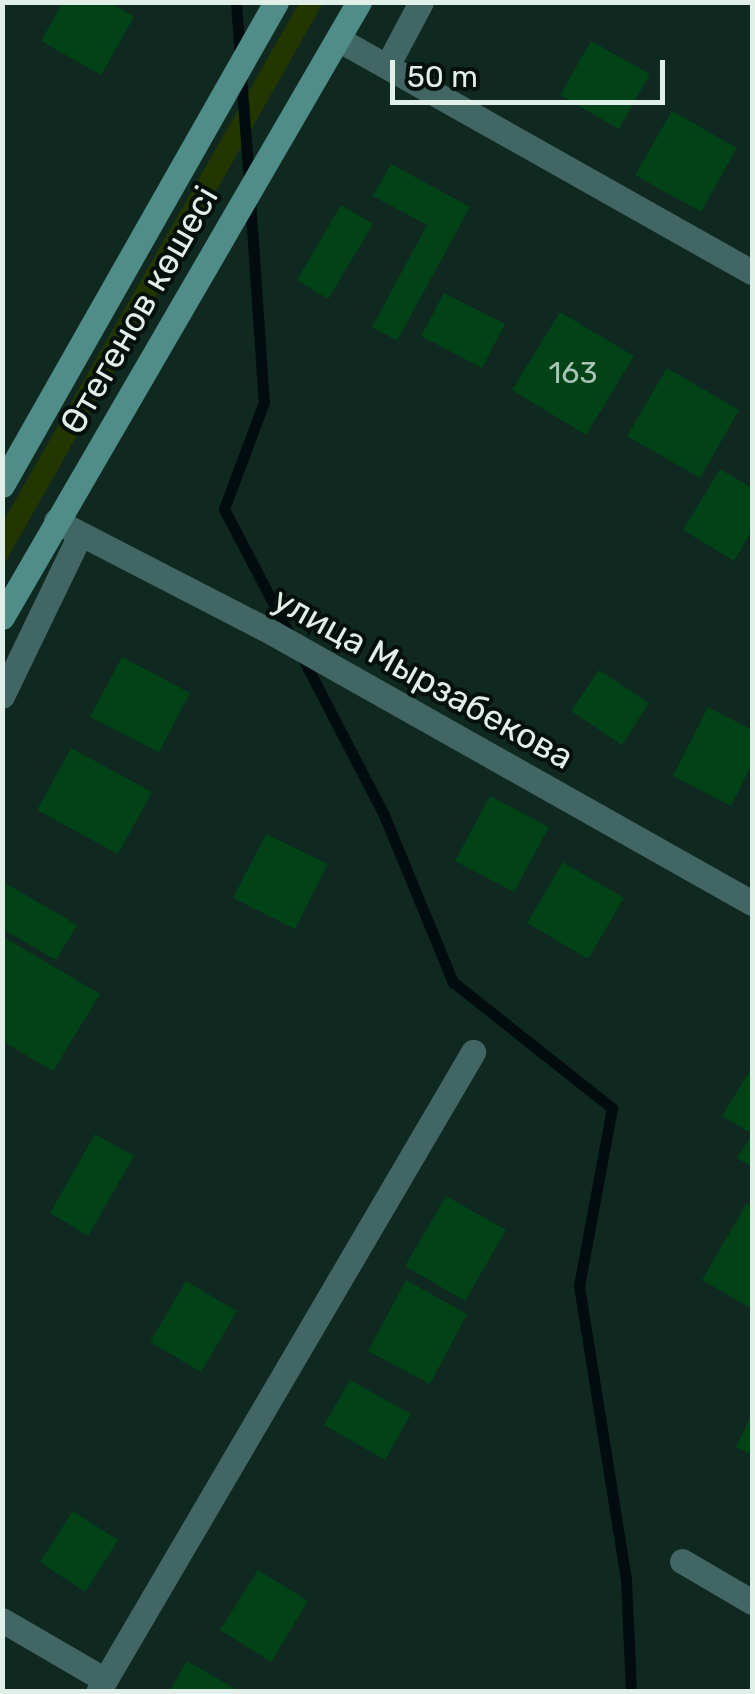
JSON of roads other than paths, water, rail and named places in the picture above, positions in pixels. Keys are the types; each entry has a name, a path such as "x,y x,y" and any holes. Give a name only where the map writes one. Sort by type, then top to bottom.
{"main road":[{"name":"Өтегенов көшесі","path":"2,485 276,2"},
{"name":"Өтегенов көшесі","path":"2,616 359,2"}],"street":[{"path":"387,66 421,2"},
{"path":"338,39 752,272"},
{"name":"улица Мырзабекова","path":"56,522 273,632 752,903"},
{"path":"2,696 80,535"},
{"path":"2,1620 102,1686 473,1052"},
{"path":"682,1561 752,1602"}],"waterway":[{"path":"236,2 240,56"},
{"path":"241,75 249,181"},
{"path":"250,199 264,402 224,509 291,637"},
{"path":"300,653 384,815 453,982 612,1108 579,1286 626,1580 631,1692"}]}
